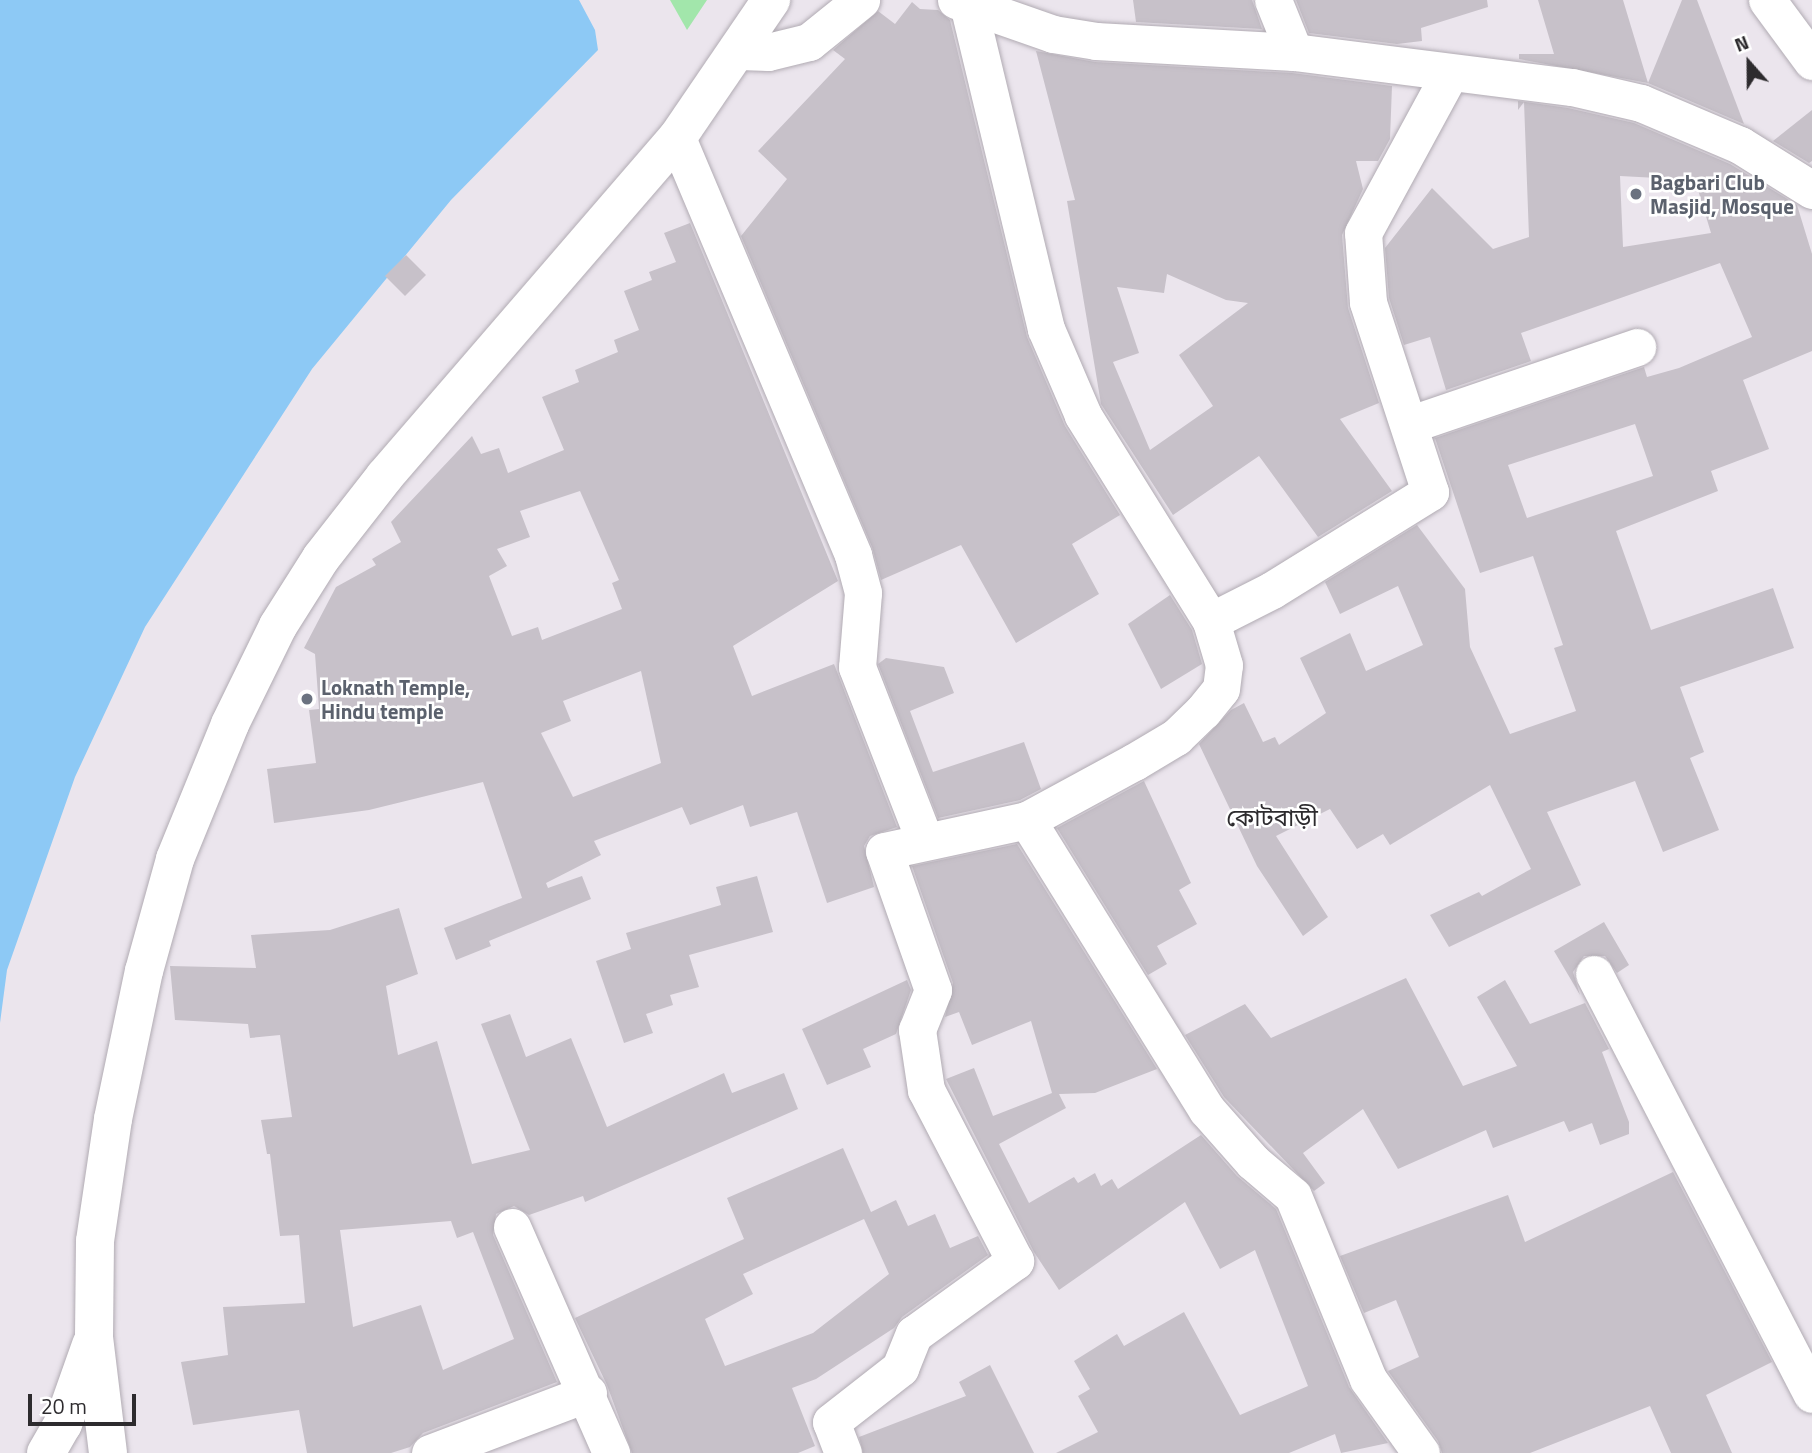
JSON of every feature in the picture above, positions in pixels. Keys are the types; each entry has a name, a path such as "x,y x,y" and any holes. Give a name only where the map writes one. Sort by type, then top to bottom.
{"highway":[{"path":"108,1453 94,1337 95,1241 113,1119 144,971 175,859 230,724 278,626 321,558 385,476 677,138 740,51 771,0"},
{"path":"46,1453 64,1424 94,1337"}],"street":[{"path":"740,51 768,52 809,43 861,0"},
{"path":"1273,0 1294,52"},
{"path":"1767,0 1812,61"},
{"path":"962,2 1053,34 1096,41 1294,52 1572,87 1640,103 1740,145 1812,190"},
{"path":"842,1453 831,1422 900,1368 914,1334 1015,1261 926,1090 918,1055 917,1030 933,990 884,851 1027,820 1175,737 1203,711 1221,689 1224,665 1211,621 1083,415 1051,342 962,2"},
{"path":"1211,621 1283,584 1430,492 1411,424 1368,302 1363,233 1450,73"},
{"path":"677,138 853,555 863,593 857,667 925,841"},
{"path":"1411,424 1637,347"},
{"path":"1027,820 1208,1110 1253,1162 1293,1196 1368,1379 1421,1453"},
{"path":"1594,974 1812,1394"},
{"path":"512,1227 588,1393 611,1453"},
{"path":"430,1453 588,1393"}],"green space":[{"path":"670,0 707,0 687,30"}],"water":[{"path":"0,0 579,0 595,30 598,50 451,200 312,369 145,627 75,777 7,970 0,1023"}],"building":[{"path":"1133,0 1252,0 1262,29 1136,22"},
{"path":"1296,0 1487,0 1488,7 1421,28 1422,41 1397,44 1309,33"},
{"path":"1538,0 1623,0 1648,83 1519,59 1519,54 1554,54"},
{"path":"1682,0 1697,0 1744,124 1648,83"},
{"path":"912,2 920,9 938,10 950,20 1027,337 1065,426 1120,515 1072,544 1099,594 1016,643 961,545 881,580 872,547 741,236 787,179 758,151 845,59 833,50 878,11 895,24"},
{"path":"1036,51 1095,62 1292,73 1392,86 1390,139 1378,161 1356,161 1363,189 1342,235 1348,308 1379,403 1340,419 1392,491 1318,537 1259,456 1173,515 1101,404 1067,201 1075,200","holes":["1167,274 1226,300 1248,303 1179,355 1213,406 1150,450 1113,362 1139,353 1117,287 1164,293"]},
{"path":"1518,101 1568,108 1634,123 1730,164 1797,205 1812,254 1812,351 1743,380 1769,449 1711,471 1718,491 1616,531 1651,630 1773,588 1794,648 1680,687 1704,752 1690,758 1719,830 1663,852 1635,781 1547,812 1581,885 1449,947 1430,915 1479,892 1482,896 1531,869 1490,785 1390,845 1383,834 1357,849 1330,809 1276,836 1328,917 1303,936 1257,866 1199,744 1231,710 1244,703 1263,742 1275,737 1279,745 1326,713 1300,658 1350,633 1366,671 1423,645 1398,586 1340,614 1325,582 1417,525 1465,589 1470,647 1510,734 1576,711 1554,648 1563,645 1533,556 1480,573 1435,438 1644,367 1647,377 1679,368 1752,337 1720,263 1521,333 1531,361 1446,390 1430,337 1404,345 1389,298 1385,248 1432,188 1493,249 1529,237 1524,102 1518,110","holes":["1620,176 1695,180 1711,233 1623,247","1635,424 1653,476 1527,518 1508,465"]},
{"path":"1812,110 1812,161 1809,163 1773,141"},
{"path":"690,223 838,581 733,646 752,696 834,664 897,827 870,836 864,846 874,887 827,903 797,812 750,827 743,805 690,825 682,807 594,841 601,855 546,883 548,888 582,876 591,899 489,941 491,946 456,960 444,928 522,898 483,782 369,810 274,823 267,769 316,763 309,710 319,709 315,654 304,648 336,587 376,565 372,559 401,542 391,522 472,436 481,454 499,448 508,473 564,450 542,397 579,382 575,370 618,352 614,340 639,330 624,291 652,280 649,272 676,262 664,233","holes":["580,491 619,580 612,583 622,609 542,640 538,627 512,636 489,576 507,566 497,549 530,537 520,511","641,671 661,763 573,797 541,733 571,721 563,701"]},
{"path":"406,255 426,275 405,296 385,276"},
{"path":"1170,595 1192,630 1202,664 1161,689 1128,624"},
{"path":"886,658 944,667 954,693 910,711 933,772 1024,742 1041,789 1020,800 938,818 878,664"},
{"path":"1144,781 1191,883 1179,890 1197,924 1157,946 1167,964 1148,975 1057,828"},
{"path":"1017,844 1157,1069 1095,1093 1059,1094 1066,1108 999,1144 1029,1203 1074,1177 1078,1183 1095,1173 1101,1186 1112,1179 1118,1189 1201,1135 1237,1176 1276,1209 1349,1387 1388,1443 1341,1453 1335,1434 1289,1453 1056,1453 1098,1432 1078,1396 1090,1389 1074,1361 1117,1334 1124,1346 1184,1312 1240,1415 1308,1386 1255,1250 1220,1269 1185,1202 1059,1290 1034,1252 946,1079 974,1068 993,1116 1052,1093 1031,1021 972,1045 959,1012 945,1017 953,983 912,866"},
{"path":"757,876 773,932 689,955 699,987 670,995 673,1005 646,1014 653,1033 624,1043 596,961 631,949 626,933 721,905 716,887"},
{"path":"399,908 418,974 386,986 398,1055 437,1041 472,1164 530,1150 481,1024 510,1014 526,1057 571,1038 607,1127 724,1073 732,1093 784,1073 798,1109 585,1202 583,1196 529,1215 514,1206 496,1214 493,1235 557,1382 423,1433 410,1447 391,1453 307,1453 299,1410 193,1425 181,1362 228,1355 223,1307 305,1303 299,1235 280,1236 270,1154 267,1154 261,1120 292,1117 280,1035 250,1038 248,1024 175,1020 170,966 256,968 251,935 330,930","holes":["451,1221 457,1238 473,1232 514,1339 443,1370 421,1305 353,1327 340,1230"]},
{"path":"1604,922 1629,965 1617,973 1605,956 1584,956 1573,972 1580,995 1554,951"},
{"path":"1406,978 1463,1086 1517,1066 1477,997 1505,980 1530,1024 1585,1003 1609,1049 1602,1052 1629,1122 1629,1134 1600,1145 1592,1123 1569,1132 1564,1121 1493,1148 1486,1130 1398,1169 1363,1109 1303,1153 1325,1183 1314,1191 1224,1097 1185,1035 1245,1004 1271,1038"},
{"path":"907,980 911,990 896,1034 863,1049 871,1067 827,1085 802,1029"},
{"path":"843,1148 871,1212 896,1200 908,1226 935,1214 950,1248 978,1236 988,1255 902,1317 894,1328 816,1379 792,1388 815,1446 798,1453 632,1453 607,1385 575,1318 744,1239 727,1198","holes":["864,1219 889,1274 813,1333 725,1366 705,1319 753,1294 743,1274"]},
{"path":"1673,1172 1772,1362 1706,1395 1732,1453 1671,1453 1650,1406 1530,1453 1442,1453 1438,1441 1388,1371 1419,1357 1396,1300 1364,1313 1340,1256 1508,1195 1525,1242"},
{"path":"990,1365 1034,1453 863,1453 859,1437 966,1396 959,1382"}],"place":[{"name":"Bagbari Club Masjid, Mosque","path":"1636,194"},
{"name":"Loknath Temple, Hindu temple","path":"307,699"}],"district":[{"name":"কোটবাড়ী","path":"1272,818"}]}
